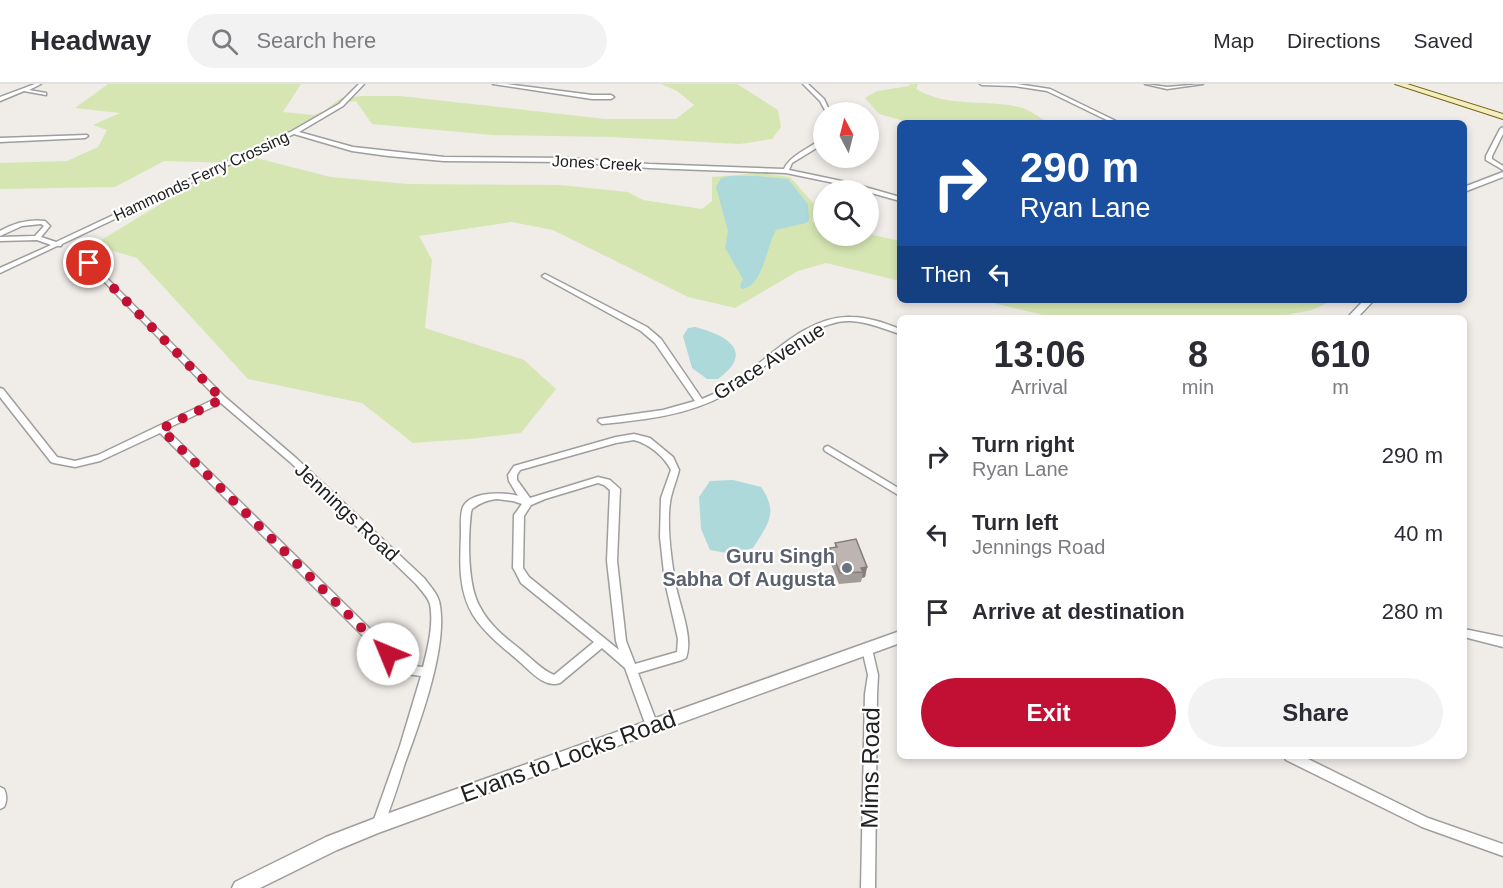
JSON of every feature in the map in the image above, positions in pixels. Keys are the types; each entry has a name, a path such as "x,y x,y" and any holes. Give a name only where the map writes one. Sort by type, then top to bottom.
{"main road":[{"path":"1399,84 1503,115"},
{"path":"1409,84 1503,115"}],"street":[{"path":"0,99 39,84"},
{"name":"Hammonds Ferry Crossing","path":"0,271 294,132 341,105 362,84"},
{"path":"495,84 592,98 611,97"},
{"path":"540,90 547,84"},
{"path":"805,84 823,102"},
{"path":"982,84 1023,85 1048,90 1111,120"},
{"path":"1147,84 1176,88 1201,84"},
{"path":"24,90 44,94"},
{"path":"1503,129 1489,160 1503,168"},
{"name":"Jones Creek","path":"294,132 352,149 388,154 455,159 569,160 649,166 786,171 841,182 897,198"},
{"path":"0,140 86,136"},
{"path":"786,171 790,162 813,148"},
{"path":"1467,189 1503,174"},
{"path":"0,234 14,226 28,222 43,222 47,226 37,237"},
{"path":"0,239 37,237 58,245"},
{"name":"Jennings Road","path":"89,263 222,399 293,460 420,581 435,603 436,628 428,672 378,825"},
{"path":"545,276 644,329 658,341 700,402"},
{"path":"1355,315 1366,303"},
{"name":"Grace Avenue","path":"602,422 643,418 700,402 746,379 809,331 824,323 843,319 875,322 897,331"},
{"path":"0,391 54,460 75,464 100,458 222,399"},
{"path":"161,429 404,670 428,672"},
{"path":"528,503 513,481 512,475 517,468 616,440 634,437 647,440 673,464 675,470 666,498 665,537 670,582 683,639 682,655 630,667"},
{"path":"828,449 897,491"},
{"path":"630,667 525,580 518,568 519,515 528,503 598,480 608,482 615,489 612,561 621,641 652,726"},
{"path":"528,503 505,496 489,496 478,499 468,507 464,577 471,603 479,617 548,679 556,680 602,642"},
{"path":"1467,634 1503,642"},
{"name":"Evans to Locks Road","path":"242,888 332,843 378,825 897,639"},
{"name":"Mims Road","path":"867,649 873,675 868,888"},
{"path":"1296,759 1426,823 1503,850"},
{"path":"0,793 0,803"}],"green space":[{"path":"108,84 301,84 283,112 314,115 324,111 341,98 400,96 605,119 676,119 694,105 677,91 661,84 737,84 778,110 781,127 772,139 740,144 612,137 492,135 372,124 356,101 349,102 248,156 331,177 408,184 560,185 628,192 643,200 702,209 712,201 712,177 759,173 790,177 813,203 813,246 879,246 879,236 897,240 897,280 826,263 798,271 735,308 688,297 553,230 512,222 419,236 432,260 425,328 524,360 556,389 521,433 413,443 362,403 248,379 137,258 93,245 182,191 234,163 164,161 115,187 0,189 0,163 67,161 98,147 107,130 93,125 120,113 75,108"},
{"path":"918,84 916,89 941,99 1023,108 1044,120 900,120 879,114 879,102 868,102 865,98 877,91"},
{"path":"994,303 1327,303 1312,310 1284,315 1044,315"}],"water":[{"path":"730,176 788,179 808,204 809,220 806,223 776,230 760,273 749,287 742,289 740,286 743,279 725,248 728,231 716,187 721,178"},
{"path":"695,327 726,340 736,352 735,360 729,369 718,379 707,379 692,368 683,336 688,328"},
{"path":"733,480 761,487 770,511 767,525 753,548 732,554 710,550 701,529 699,497 710,481"}],"building":[{"path":"856,539 867,567 861,568 863,572 840,573 830,548 837,547 835,543"}],"place":[{"name":"Guru Singh Sabha Of Augusta","path":"847,568"}],"route":[{"path":"89,263 222,399 161,429 388,654"}]}
